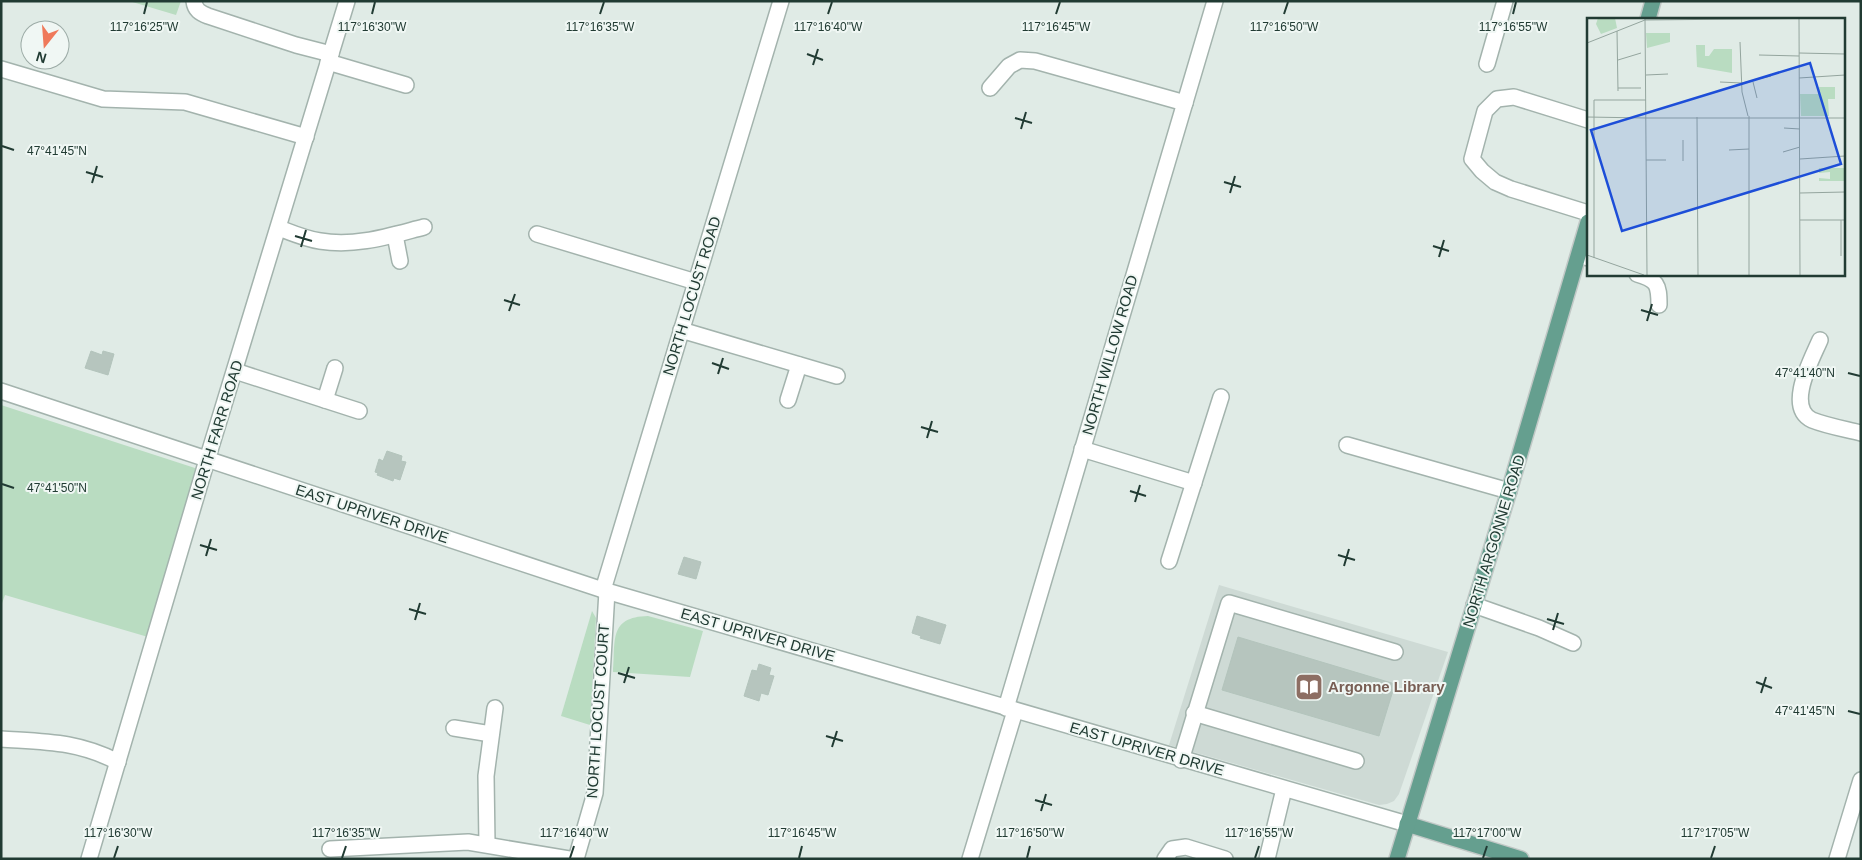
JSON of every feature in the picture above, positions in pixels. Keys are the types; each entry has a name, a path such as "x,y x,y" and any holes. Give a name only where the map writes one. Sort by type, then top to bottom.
{"main road":[{"path":"1648,18 1653,1"},
{"name":"NORTH ARGONNE ROAD","path":"1397,859 1583,256 1587,229"},
{"name":"EAST UPRIVER DRIVE","path":"1407,824 1521,859"}],"street":[{"path":"194,1 195,7 200,13 406,85"},
{"name":"NORTH FARR ROAD","path":"89,859 207,460 347,1"},
{"name":"NORTH LOCUST ROAD","path":"605,590 681,330 781,1"},
{"name":"NORTH WILLOW ROAD","path":"970,859 1082,449 1215,1"},
{"path":"1487,64 1505,1"},
{"path":"990,88 1009,66 1020,60 1035,61 1185,102"},
{"path":"1,70 103,99 185,102 306,137"},
{"path":"1587,120 1514,97 1497,99 1485,110 1472,158 1482,171 1495,182 1587,213"},
{"path":"279,228 319,241 350,244 424,227"},
{"path":"537,234 696,282"},
{"path":"395,235 400,261"},
{"path":"1640,275 1650,278 1656,284 1659,305"},
{"path":"681,330 837,376"},
{"path":"1820,340 1799,392 1802,410 1810,419 1861,433"},
{"path":"788,400 799,365"},
{"path":"325,400 335,368"},
{"path":"235,371 359,411"},
{"name":"EAST UPRIVER DRIVE","path":"1,391 605,590 1181,760 1407,824"},
{"path":"1170,561 1222,397"},
{"path":"1347,445 1509,492"},
{"path":"1082,449 1194,483"},
{"name":"NORTH LOCUST COURT","path":"576,859 595,793 605,590"},
{"path":"1181,760 1229,603 1395,652"},
{"path":"1474,605 1539,628 1572,644"},
{"path":"487,844 486,776 495,708"},
{"path":"1194,713 1356,761"},
{"path":"454,728 491,734"},
{"path":"1,739 75,745 103,754 118,762"},
{"path":"1837,859 1858,799 1861,780"},
{"path":"1267,859 1284,789"},
{"path":"330,849 468,842 568,859"},
{"path":"1164,859 1172,849 1186,847 1226,859"}],"shaded area":[{"path":"1219,585 1448,652 1399,794 1394,801 1379,805 1169,745"}],"green space":[{"path":"129,1 181,1 176,15"},
{"path":"1,405 198,469 148,637 5,595 1,606"},
{"path":"592,611 596,618 590,725 561,716"},
{"path":"648,616 703,631 690,677 613,672 615,641 620,626 635,617"}],"building":[{"path":"91,351 102,355 103,351 114,354 108,375 85,368"},
{"path":"387,451 402,456 401,461 406,462 400,480 394,478 393,481 377,475 378,473 375,472 379,459 383,461"},
{"path":"684,557 701,562 696,579 678,574"},
{"path":"917,616 946,625 940,644 920,638 921,636 912,633"},
{"name":"Argonne Library","path":"1238,637 1395,684 1379,736 1222,690"},
{"path":"759,664 771,668 769,675 774,676 768,695 761,693 759,701 744,696 752,670 757,671"}],"place":[{"name":"Argonne Library","path":"1309,687"}]}
